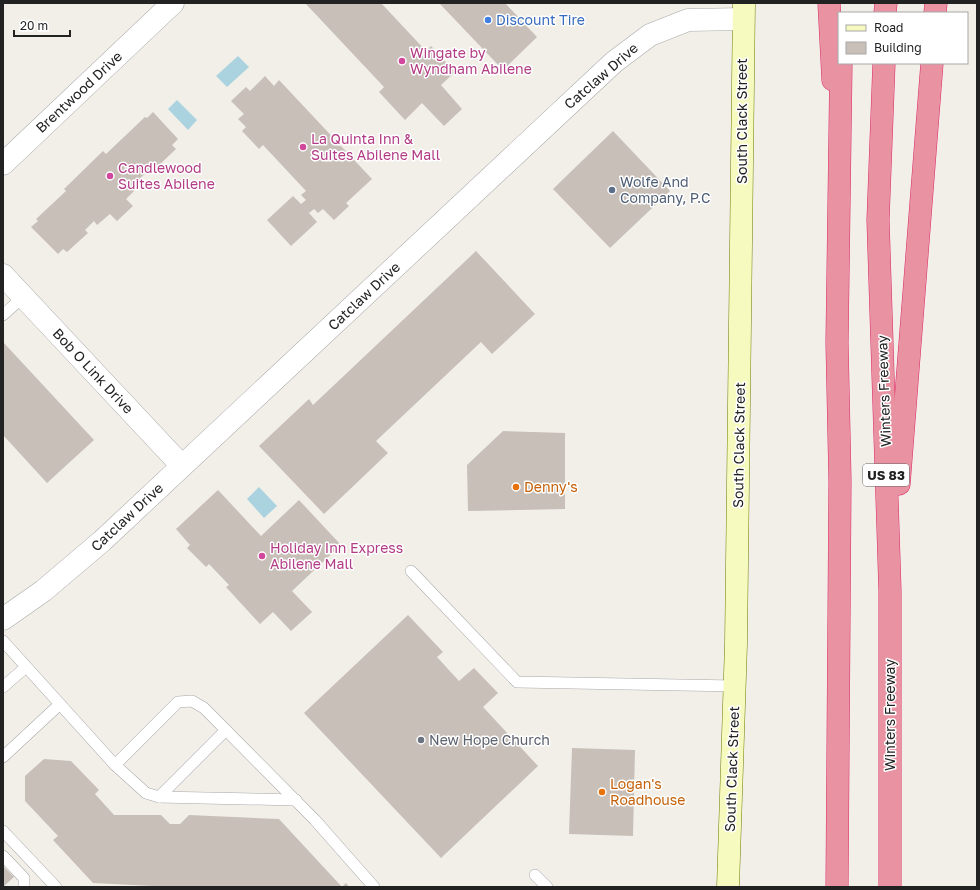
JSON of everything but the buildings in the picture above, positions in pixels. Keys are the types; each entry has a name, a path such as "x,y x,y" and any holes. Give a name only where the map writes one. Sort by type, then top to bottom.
{"highway":[{"path":"829,3 839,199"},
{"path":"837,887 840,481 837,342 841,64"},
{"name":"Winters Freeway","path":"884,64 878,220 890,591 890,887"},
{"path":"890,591 932,64"}],"main road":[{"name":"South Clack Street","path":"728,887 735,686 744,11"}],"street":[{"name":"Brentwood Drive","path":"3,164 173,3"},
{"name":"Catclaw Drive","path":"3,619 43,591 102,541 614,62 650,34 688,20 744,11"},
{"name":"Bob O Link Drive","path":"3,275 182,466"}],"lane":[{"path":"3,315 23,297"},
{"path":"411,571 517,682 735,686"},
{"path":"3,641 115,765 146,793 159,797 296,800"},
{"path":"3,687 26,667"},
{"path":"115,765 178,702 192,701 204,708 296,800 374,887"},
{"path":"3,757 60,704"},
{"path":"159,797 226,730"},
{"path":"3,831 56,887"},
{"path":"3,856 24,878 24,887"},
{"path":"535,875 547,887"}],"water":[{"path":"238,56 249,67 227,87 216,76"},
{"path":"177,100 197,120 188,130 168,109"},
{"path":"259,487 277,506 264,518 247,499"}],"place":[{"name":"Discount Tire","path":"488,20"},
{"name":"Wingate by Wyndham Abilene","path":"402,61"},
{"name":"La Quinta Inn & Suites Abilene Mall","path":"303,147"},
{"name":"Candlewood Suites Abilene","path":"110,176"},
{"name":"Wolfe And Company, P.C","path":"612,190"},
{"name":"Denny's","path":"516,487"},
{"name":"Holiday Inn Express Abilene Mall","path":"262,556"},
{"name":"New Hope Church","path":"421,740"},
{"name":"Logan's Roadhouse","path":"602,792"}]}
